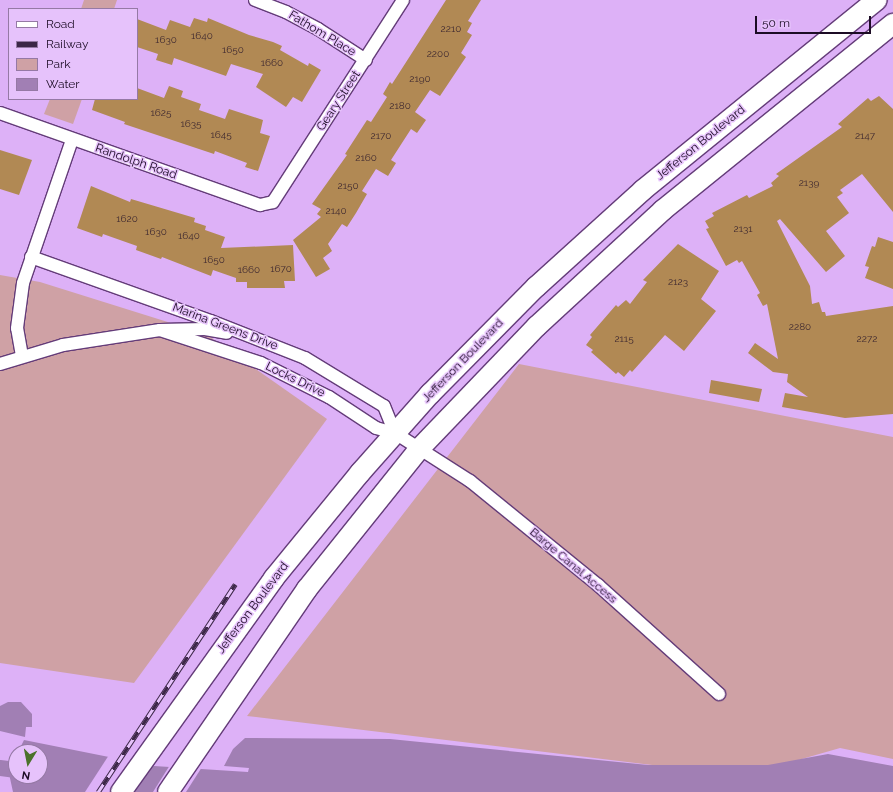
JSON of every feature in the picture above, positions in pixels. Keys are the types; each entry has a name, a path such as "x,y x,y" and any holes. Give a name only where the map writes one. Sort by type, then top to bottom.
{"main road":[{"name":"Jefferson Boulevard","path":"121,792 147,753 274,578 395,433 536,287 637,196 877,0"},
{"path":"168,792 201,741 307,589 419,449 537,326 663,210 893,24"}],"street":[{"name":"Fathom Place","path":"255,0 286,12 318,28 366,60"},
{"name":"Geary Street","path":"273,202 366,60 403,0"},
{"name":"Randolph Road","path":"0,113 72,140 260,205 273,202"},
{"path":"22,356 17,328 23,283 72,140"},
{"name":"Marina Greens Drive","path":"31,257 304,358 384,406 395,433"},
{"name":"Locks Drive","path":"0,364 22,356 63,345 160,330 205,329 256,339"},
{"name":"Locks Drive","path":"160,330 261,363 329,397 376,428 395,433 419,449"},
{"name":"Barge Canal Access","path":"419,449 476,486 598,585 719,694"}],"green space":[{"path":"84,0 117,0 114,8 81,8"},
{"path":"50,100 82,100 73,124 44,114"},
{"path":"0,275 40,282 206,334 327,419 134,683 0,663"},
{"path":"519,364 893,437 893,759 840,748 743,776 247,716"}],"water":[{"path":"8,702 21,702 32,714 32,727 26,727 25,737 0,731 0,706"},
{"path":"245,738 390,739 648,765 768,765 828,754 893,766 893,792 13,792 11,784 48,784 48,745 154,766 248,772 249,768 224,766 233,749"},
{"path":"24,740 44,744 22,744"}],"pier":[{"path":"109,755 152,763 134,792 85,792"},
{"path":"170,765 202,767 186,792 153,792"}],"building":[{"path":"446,0 481,0 468,21 472,23 467,32 472,35 461,53 466,57 440,96 430,90 415,112 426,120 417,133 411,129 391,160 396,163 388,176 376,169 362,191 367,194 356,213 347,227 342,224 328,244 332,251 323,258 330,269 316,277 293,240 321,217 317,214 321,209 312,204 347,155 345,154 367,120 371,122 387,97 383,94 390,82 392,84"},
{"path":"194,18 207,22 208,18 249,35 282,46 280,50 308,66 309,63 321,70 302,102 293,97 286,107 256,87 263,74 231,64 226,76 174,58 172,65 156,60 158,54 138,47 138,19 166,30 170,20 190,27"},
{"path":"169,86 183,91 181,97 201,104 199,110 225,119 229,109 263,120 260,133 270,136 258,171 245,167 247,163 215,151 214,154 124,124 125,122 92,110 95,100 138,100 138,88 164,98"},
{"path":"879,96 893,109 893,212 862,174 840,190 843,193 837,197 849,213 826,231 845,256 826,272 780,219 777,221 810,286 812,304 819,302 822,312 825,312 826,316 893,306 893,414 845,418 782,407 785,393 808,397 787,382 788,374 773,372 748,353 755,343 778,359 767,304 763,306 757,295 760,293 742,261 739,263 737,260 726,266 706,229 709,228 705,221 714,216 712,213 747,195 749,198 773,186 771,183 779,176 776,174 842,127 838,124 868,98 871,101"},
{"path":"0,150 32,160 19,195 0,189"},
{"path":"91,186 130,202 131,199 195,218 194,222 206,226 205,230 225,237 221,248 293,245 295,281 284,281 285,288 247,288 247,282 236,282 236,278 213,270 211,276 162,257 161,259 136,250 137,246 103,234 102,237 77,228"},
{"path":"878,237 893,242 893,289 865,278 869,267 865,266 872,246 875,247"},
{"path":"678,244 719,271 701,299 716,311 684,351 665,335 632,372 630,370 624,377 618,372 616,374 591,352 593,350 586,345 592,337 590,335 616,305 618,307 626,300 630,304 647,282 643,280"},
{"path":"711,380 762,389 759,402 709,393"}],"waterway":[{"path":"0,768 8,769"}],"railway":[{"path":"98,792 235,584"}]}
